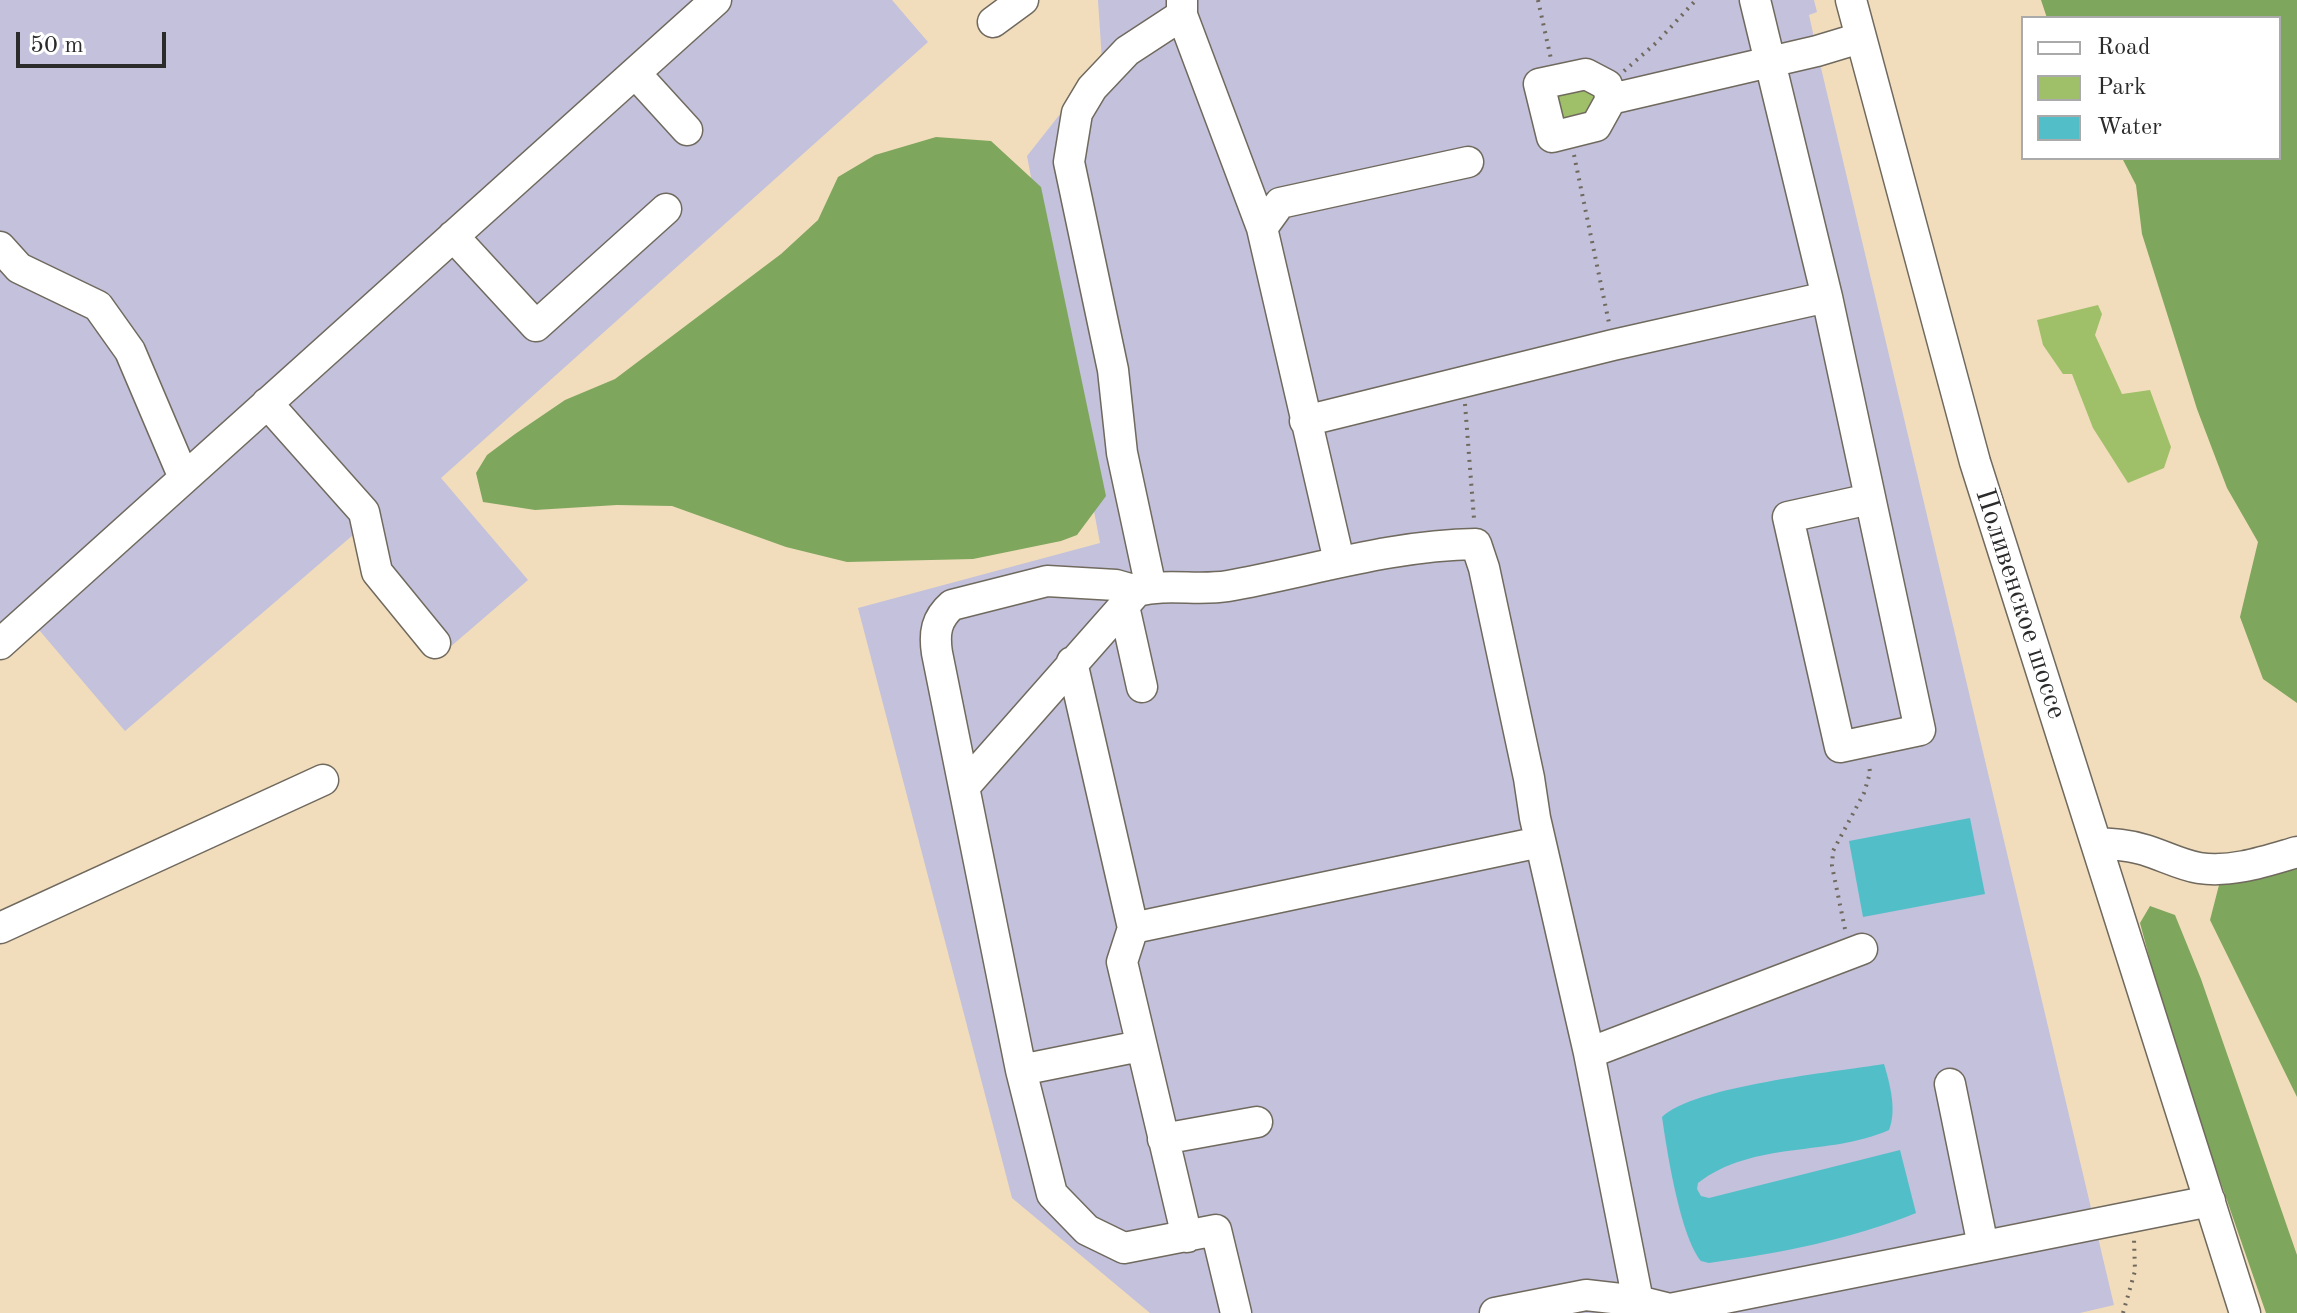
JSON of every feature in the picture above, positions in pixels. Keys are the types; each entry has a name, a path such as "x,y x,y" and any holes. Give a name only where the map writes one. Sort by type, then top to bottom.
{"street":[{"path":"0,644 716,0"},
{"path":"993,22 1023,0"},
{"path":"1755,0 1827,297 1920,730 1840,747 1788,517 1870,499"},
{"name":"Поливенское шоссе","path":"1851,0 1975,462 2245,1313"},
{"path":"1142,687 1137,595 1113,370 1069,162 1077,113 1092,88 1127,51 1182,8 1262,228 1339,561"},
{"path":"1609,92 1596,126 1552,137 1539,84 1586,74 1609,92 1769,62 1860,38"},
{"path":"635,73 687,130"},
{"path":"1262,228 1280,203 1468,162"},
{"path":"453,236 536,326 666,209"},
{"path":"0,247 19,268 98,306 130,351 184,478"},
{"path":"1305,421 1613,345 1827,297"},
{"path":"267,403 364,512 377,572 435,643"},
{"path":"1236,1313 1216,1230 1124,1248 1087,1230 1052,1194 1021,1070 934,635 942,613 952,605 1047,581 1116,585 1137,595 1225,586 1339,561 1476,544 1484,568 1540,842 1589,1053 1638,1301"},
{"path":"964,787 1072,662 1137,595"},
{"path":"1072,662 1133,928 1122,962 1187,1237"},
{"path":"0,928 323,780"},
{"path":"1133,928 1540,842"},
{"path":"2096,843 2142,849 2197,868 2256,864 2297,852"},
{"path":"1589,1053 1856,951"},
{"path":"1021,1070 1140,1046"},
{"path":"1950,1084 1983,1246"},
{"path":"1163,1139 1257,1122"},
{"path":"1495,1313 1586,1295 1638,1301 1670,1309 2210,1201"}],"path":[{"path":"1538,0 1556,81"},
{"path":"1609,92 1696,0"},
{"path":"1570,133 1613,345"},
{"path":"1464,382 1476,544"},
{"path":"1856,951 1832,866 1833,851 1867,783 1869,764 1866,742"},
{"path":"2123,1313 2135,1271 2133,1217"}],"shaded area":[{"path":"0,0 892,0 928,42 441,478 528,580 449,648 353,535 125,731 34,624 0,650"},
{"path":"1098,0 1814,0 1817,12 1809,15 1817,51 2114,1305 2080,1313 1150,1313 1012,1198 858,608 1100,543 1027,156 1102,61"}],"green space":[{"path":"2041,0 2297,0 2297,703 2263,679 2240,617 2258,542 2227,488 2197,409 2142,234 2136,185 2123,160 2281,160 2281,16 2046,16"},
{"path":"1593,88 1599,111 1564,119 1558,96"},
{"path":"936,137 991,141 1041,187 1106,496 1077,535 973,559 847,562 786,547 672,506 617,505 535,510 483,502 476,473 487,455 565,400 615,379 781,254 818,220 838,177 875,155"},
{"path":"2098,305 2102,314 2095,335 2122,394 2150,390 2171,447 2164,468 2128,483 2093,428 2072,374 2063,374 2043,345 2037,320"},
{"path":"2297,864 2297,1097 2210,920 2219,885"},
{"path":"2150,906 2175,915 2201,979 2297,1255 2297,1313 2266,1313 2171,1039 2140,923"}],"water":[{"path":"1970,818 1985,894 1863,917 1849,841"},
{"path":"1884,1064 1893,1106 1889,1130 1841,1144 1743,1160 1720,1169 1698,1183 1697,1189 1701,1196 1709,1198 1900,1150 1916,1213 1814,1244 1709,1263 1701,1261 1681,1213 1662,1117 1679,1106 1733,1089"}]}
